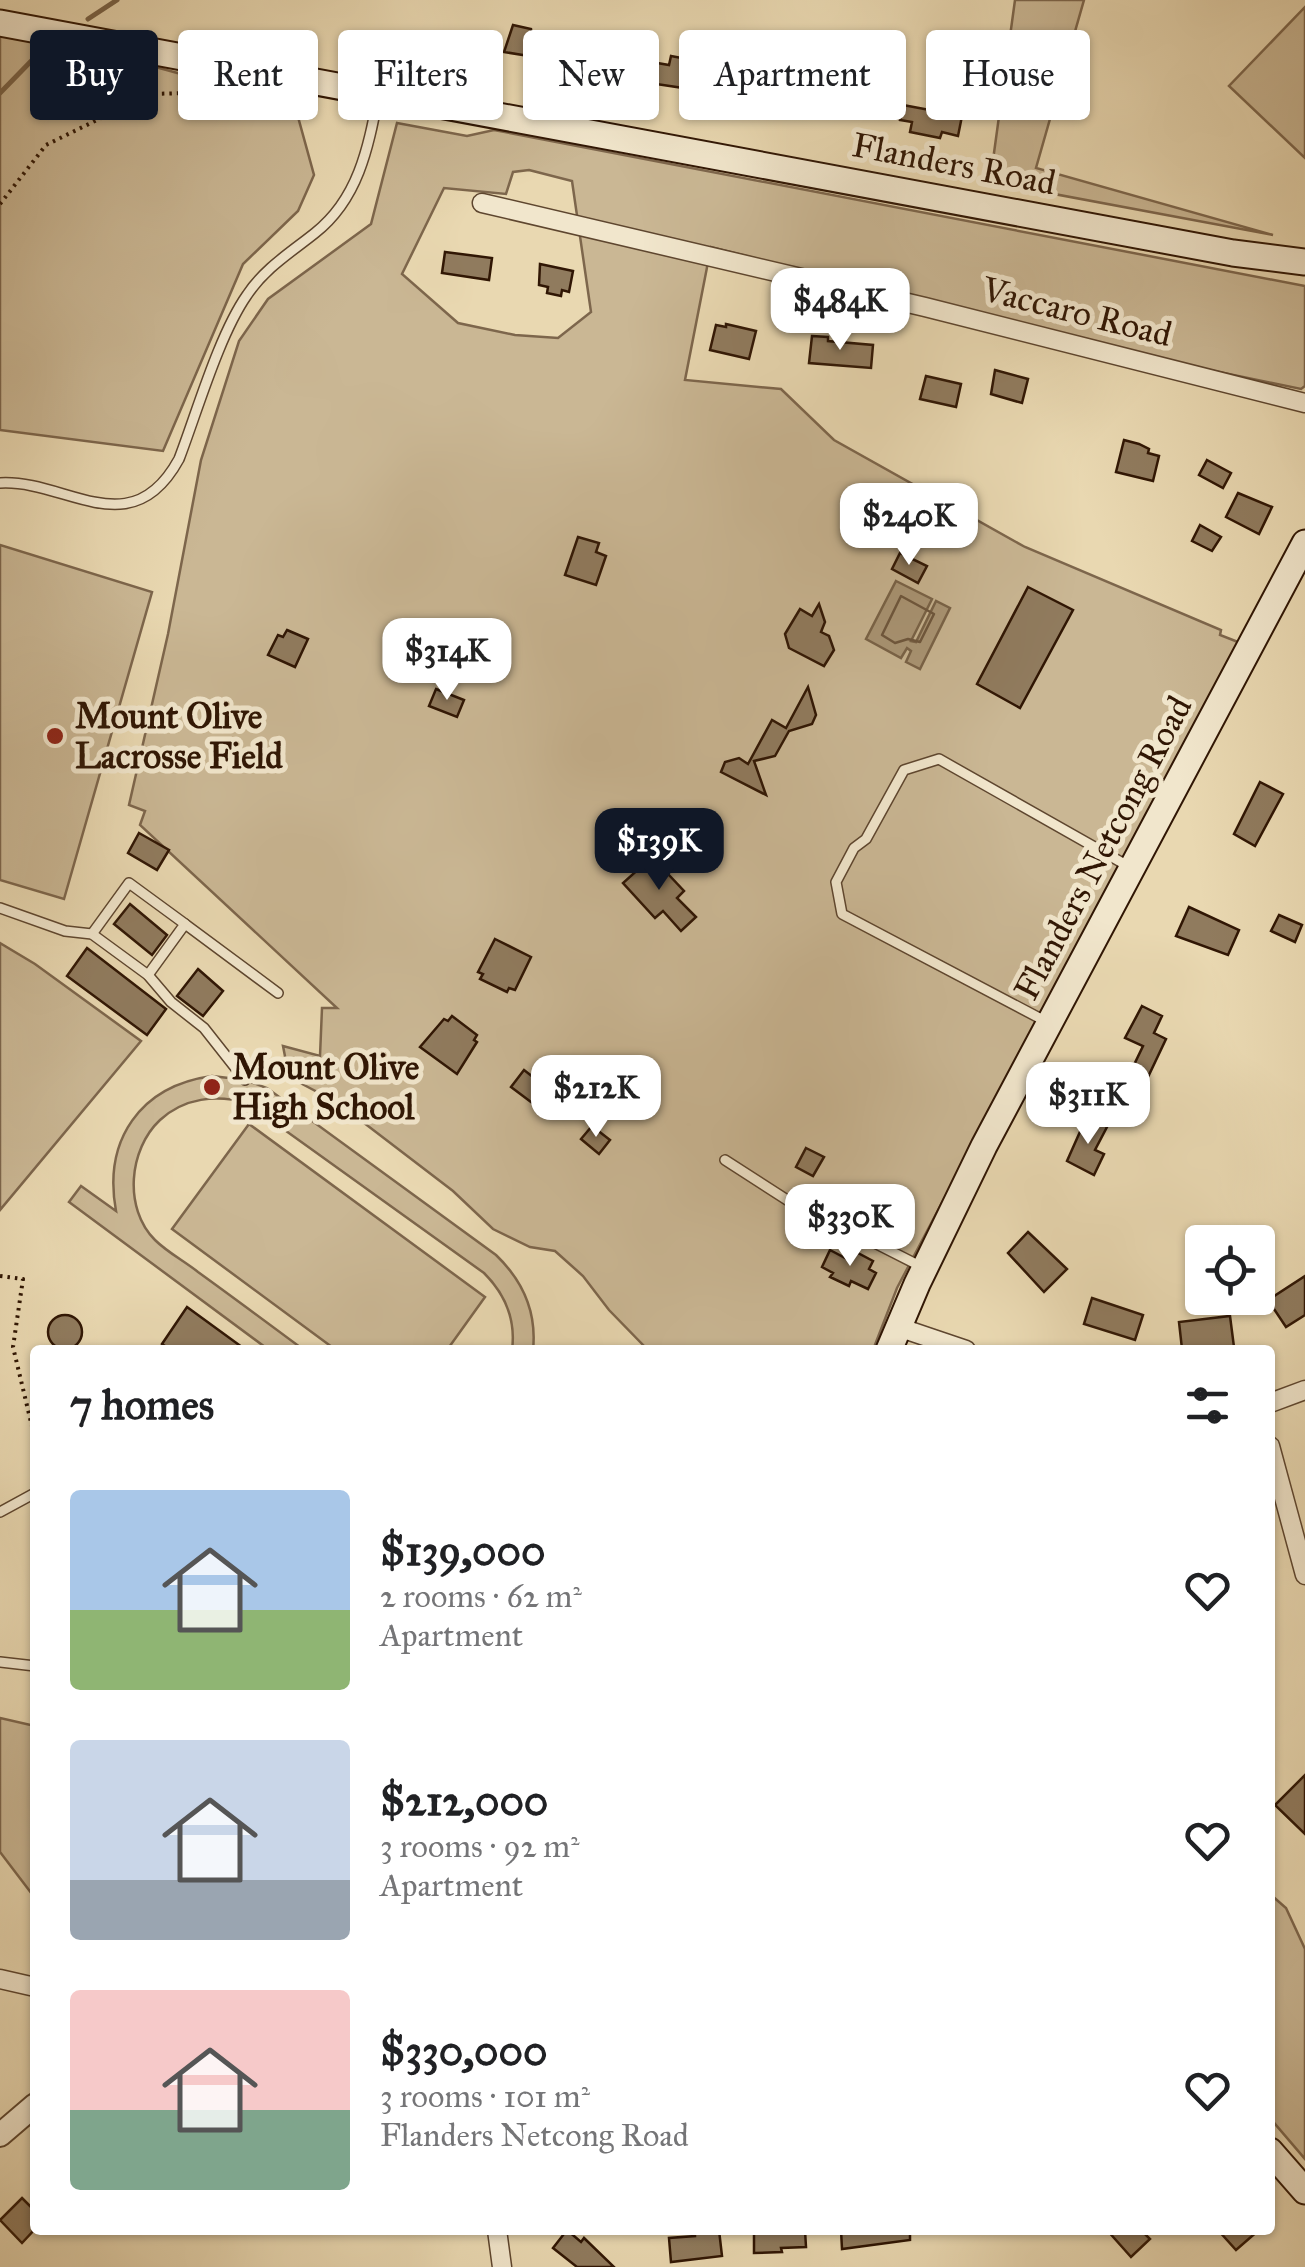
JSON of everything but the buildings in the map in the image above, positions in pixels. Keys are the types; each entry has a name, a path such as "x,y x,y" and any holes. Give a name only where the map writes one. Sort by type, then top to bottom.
{"main road":[{"name":"Flanders Road","path":"0,23 338,87"},
{"name":"Flanders Road","path":"503,117 1233,253 1305,262"},
{"name":"Flanders Netcong Road","path":"894,1338 924,1268 1049,1023 1305,543"},
{"path":"1275,2156 1305,2190"}],"street":[{"name":"Vaccaro Road","path":"482,204 944,312 1305,403"},
{"path":"894,1338 936,1345"},
{"path":"1275,1402 1305,1390"},
{"path":"1275,1464 1305,1575"},
{"path":"0,1979 30,1986"},
{"path":"0,2134 30,2109"},
{"path":"499,2235 502,2267"}],"lane":[{"path":"0,483 22,484 104,505 126,502 159,486 180,459 244,298 272,266 328,222 351,192 364,163 373,120"},
{"path":"1049,1023 842,914 836,882 854,848 866,839 904,770 939,760 1132,868"},
{"path":"92,934 129,882 278,992"},
{"path":"0,908 65,931 92,934 148,975 171,1002 204,1028 245,1080"},
{"path":"148,975 185,924"},
{"path":"726,1160 826,1224 859,1235 924,1268"},
{"path":"0,1512 30,1495"},
{"path":"0,1662 30,1665"}],"path":[{"path":"0,204 46,146 150,94 178,93"},
{"path":"0,1276 23,1279 14,1347 30,1417"}],"shaded area":[{"path":"1015,0 1084,0 1075,30 1011,30"},
{"path":"1305,7 1305,158 1229,86"},
{"path":"0,35 30,41 30,120 158,120 158,68 178,73 178,120 299,120 314,175 298,211 243,264 163,451 0,430"},
{"path":"999,120 1050,120 1036,168 1273,235 990,182"},
{"path":"397,123 467,136 494,130 1305,286 1305,386 1301,389 1123,352 711,247 685,380 781,389 834,440 1025,547 1221,630 1220,635 1238,642 897,1288 875,1345 643,1345 583,1276 555,1251 530,1247 493,1229 453,1191 338,1103 289,1077 283,1046 320,1056 322,1008 337,1008 140,825 145,811 129,805 168,634 201,460 239,341 268,299 371,224","holes":["529,170 572,181 591,312 558,338 515,335 458,323 402,274 444,188 506,194 513,172"]},
{"name":"Mount Olive Lacrosse Field","path":"0,545 152,592 64,899 0,880"},
{"path":"0,943 141,1041 0,1210"},
{"path":"212,1076 245,1080 267,1088 496,1255 514,1275 526,1298 533,1323 533,1345 512,1345 507,1308 484,1273 247,1103 201,1100 179,1107 160,1120 136,1162 134,1196 145,1227 155,1240 297,1345 262,1345 69,1202 81,1186 116,1211 115,1161 132,1121 165,1091"},
{"path":"249,1124 485,1297 451,1345 329,1345 172,1229"},
{"path":"0,1718 30,1725 30,1891 0,1852"},
{"path":"1275,1898 1286,1908 1305,1949 1305,2159 1275,2124"}],"water":[{"path":"896,581 932,599 911,641 916,642 936,601 950,608 920,669 906,662 911,651 907,648 901,658 866,639"}],"waterway":[{"path":"88,19 117,0"},
{"path":"0,93 30,62"}],"place":[{"name":"Mount Olive Lacrosse Field","path":"55,736"},
{"name":"Mount Olive High School","path":"212,1087"}]}
